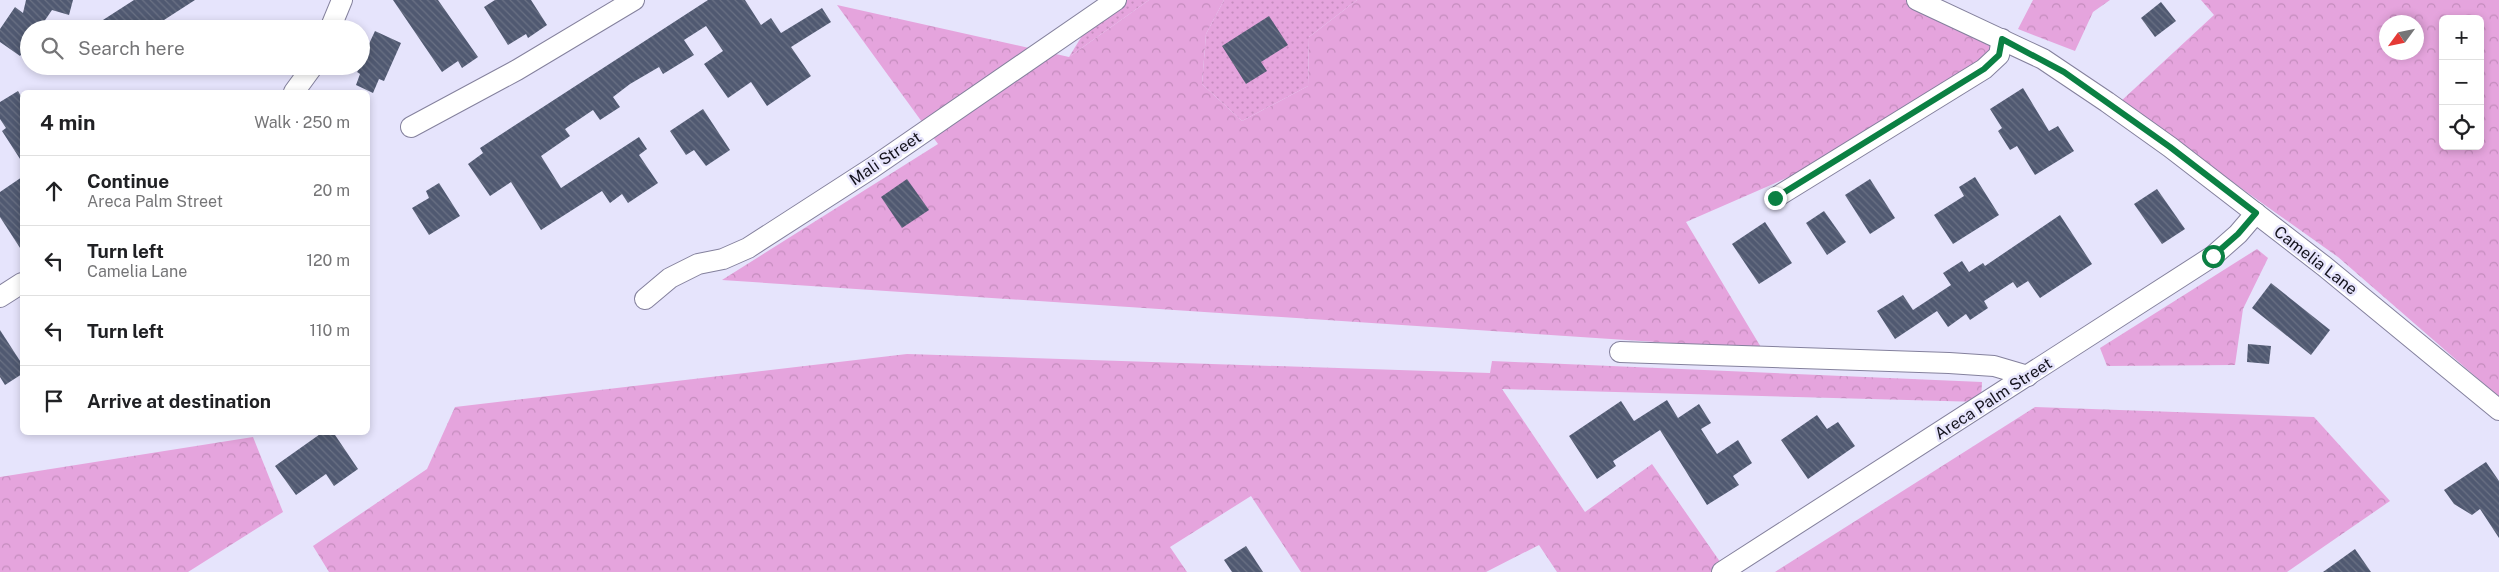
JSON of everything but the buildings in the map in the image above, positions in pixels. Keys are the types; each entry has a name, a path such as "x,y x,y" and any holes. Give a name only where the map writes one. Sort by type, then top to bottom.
{"street":[{"path":"334,20 342,0"},
{"path":"411,127 517,70 634,0"},
{"name":"Mali Street","path":"645,299 670,278 698,264 723,258 748,248 872,168 1116,0"},
{"name":"Camelia Lane","path":"1917,0 2002,39 2064,72 2170,147 2332,272 2499,410"},
{"path":"1775,198 1984,69 1999,55 2002,39"},
{"path":"295,90 306,75"},
{"name":"Areca Palm Street","path":"1722,572 2213,256 2238,234 2256,213"},
{"path":"0,297 20,284"},
{"path":"1620,352 1949,363 1994,366 2028,376"}],"green space":[{"path":"1104,0 1149,0 1069,57"},
{"path":"1149,0 1224,0 1206,34 1202,84 1242,121 1308,86 1309,37 1357,0 1917,0 2002,39 1996,59 1862,145 1686,222 1762,349 722,280 938,144 837,5 1069,57"},
{"path":"1224,0 1357,0 1309,37 1308,86 1242,121 1202,84 1206,34"},
{"path":"2033,0 2110,0 2093,12 2075,51 2018,29"},
{"path":"2201,0 2499,0 2499,397 2338,257 2120,102 2214,15"},
{"path":"2257,249 2268,258 2243,309 2235,365 2107,366 2100,348"},
{"path":"907,354 1490,373 1492,361 1982,382 1981,402 1502,389 1585,512 1652,464 1723,566 1713,572 1557,572 1539,545 1486,572 1301,572 1251,496 1170,547 1187,572 329,572 313,546 427,469 455,407"},
{"path":"2035,407 2314,417 2390,501 2287,572 1775,572"},
{"path":"253,437 283,512 188,572 0,572 0,477"}],"route":[{"path":"1775,198 1984,69 1999,55 2002,39 2043,59 2064,72 2170,147 2256,213 2238,234 2213,256"}]}
